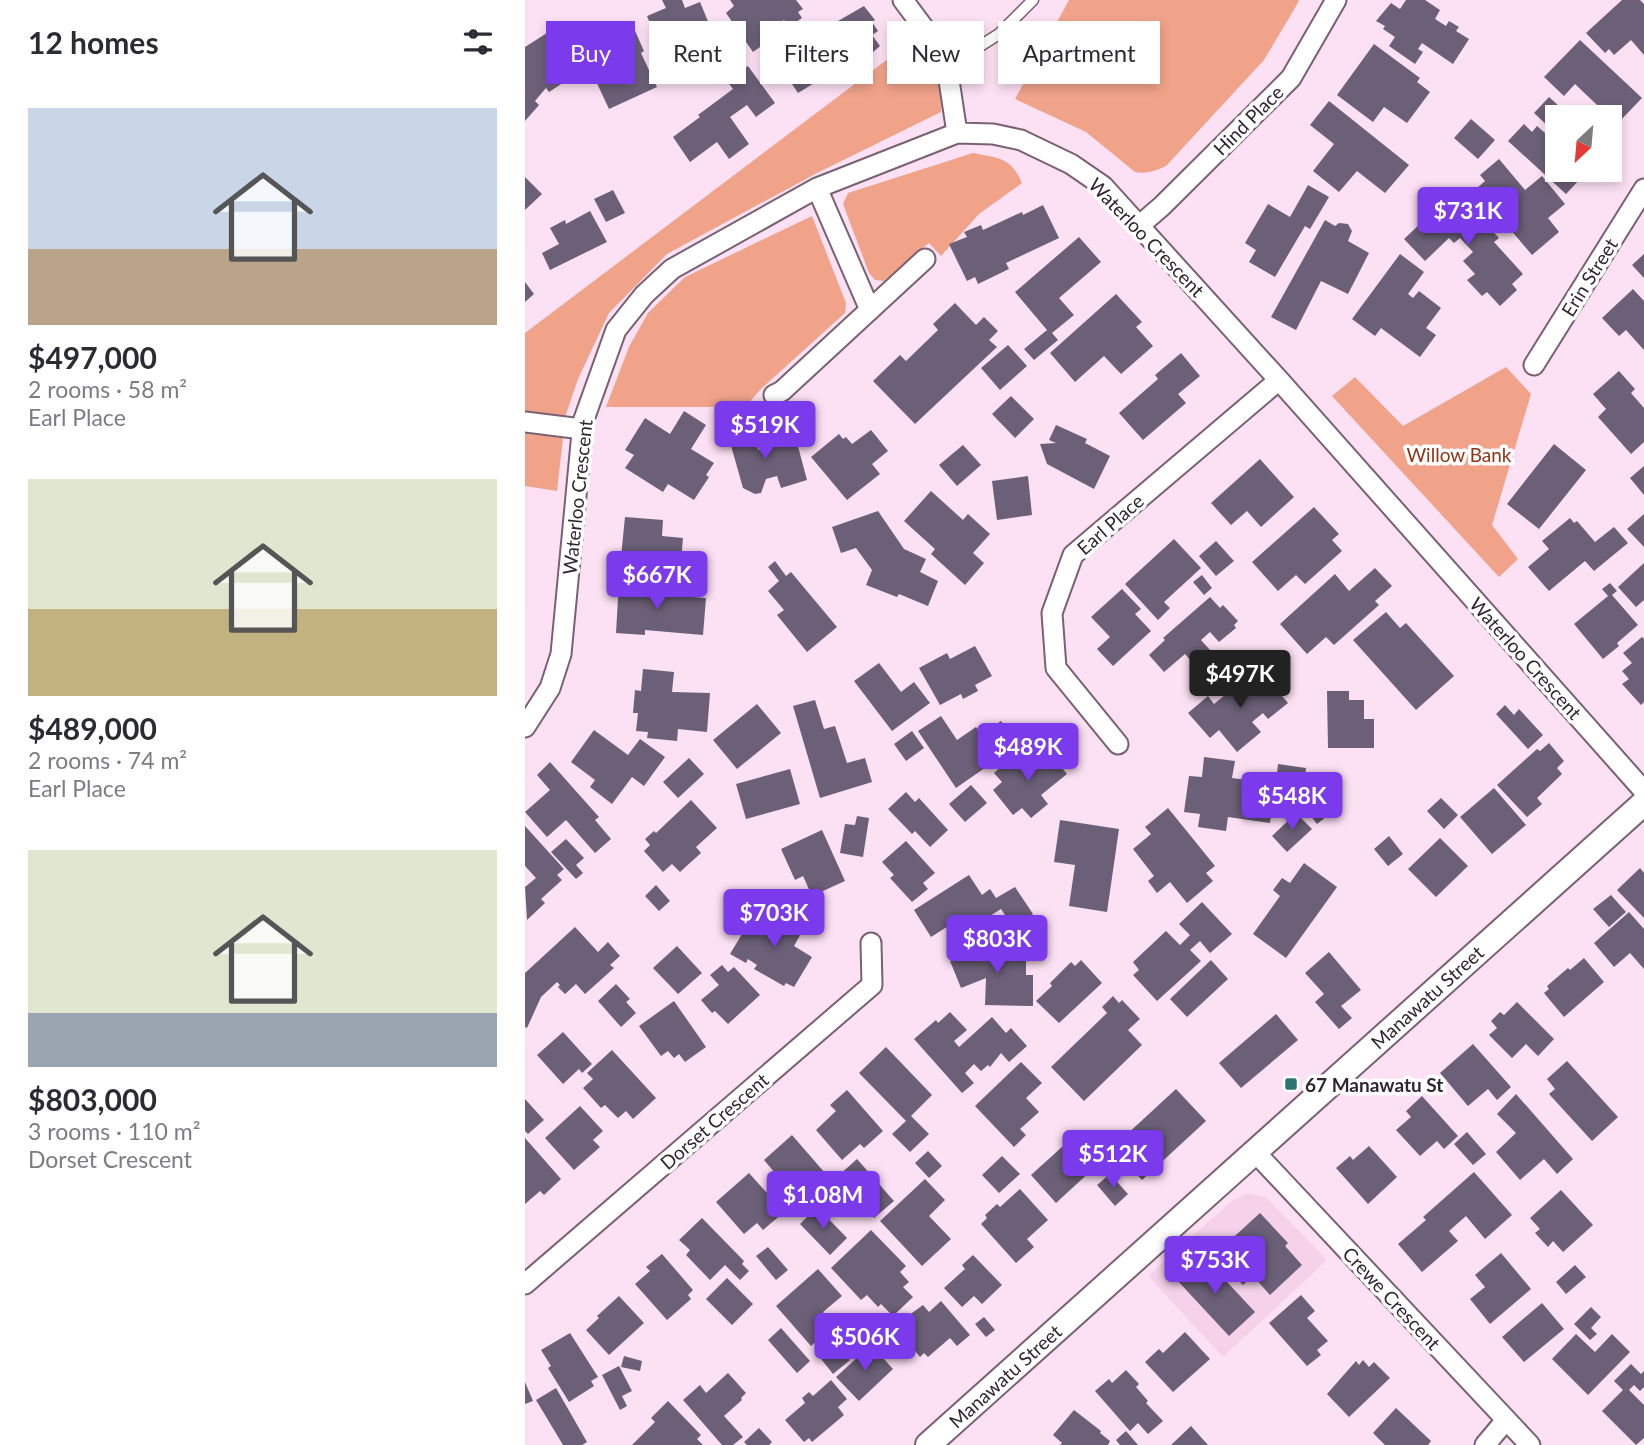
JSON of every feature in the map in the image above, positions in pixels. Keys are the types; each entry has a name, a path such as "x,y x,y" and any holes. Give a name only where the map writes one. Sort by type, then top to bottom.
{"street":[{"path":"903,0 919,21"},
{"name":"Hind Place","path":"1140,225 1290,78 1336,0"},
{"path":"950,84 957,133"},
{"name":"Waterloo Crescent","path":"525,727 550,688 561,654 582,429 616,330 644,295 672,269 817,188 957,133 993,134 1021,140 1047,151 1071,163 1103,186 1644,791"},
{"path":"817,188 870,310"},
{"name":"Erin Street","path":"1534,365 1644,189"},
{"path":"774,395 782,391 925,259"},
{"name":"Earl Place","path":"1118,744 1056,668 1052,613 1073,555 1279,380"},
{"path":"525,422 582,429"},
{"name":"Manawatu Street","path":"928,1445 1644,803"},
{"name":"Dorset Crescent","path":"525,1284 871,985 871,943"},
{"name":"Crewe Crescent","path":"1255,1152 1529,1445"},
{"path":"1485,1445 1506,1420"}],"lane":[{"path":"984,44 999,34 1034,0"}],"shaded area":[{"path":"1248,1193 1266,1197 1327,1260 1223,1357 1148,1276 1233,1200"}],"green space":[{"path":"1069,0 1299,1 1264,60 1166,166 1143,173 1135,172 1086,132 1015,99 1023,84 1160,84 1160,21 1058,21"},
{"path":"887,60 887,84 939,84 941,112 817,173 667,254 609,313 578,379 564,420 525,415 525,333 855,84 873,84 873,70"},
{"path":"973,153 1008,163 1022,183 979,214 941,256 929,243 884,281 875,280 869,273 843,204 848,193"},
{"path":"812,216 846,303 845,313 761,389 745,407 606,407 629,347 648,313 685,277"},
{"name":"Willow Bank","path":"1506,367 1531,394 1492,525 1518,559 1499,577 1332,396 1355,377 1403,426"},
{"path":"525,433 563,438 557,491 525,486"}],"building":[{"path":"662,0 682,0 685,8 700,2 708,21 649,21 647,16 666,8"},
{"path":"730,0 796,0 803,9 798,12 802,18 798,21 760,21 760,47 753,52 746,42 746,21 732,21 726,13 734,6"},
{"path":"1406,0 1425,0 1440,10 1435,19 1446,26 1449,21 1459,27 1456,31 1469,39 1453,64 1422,43 1418,49 1423,52 1415,64 1389,46 1395,37 1376,21 1391,3 1400,9"},
{"path":"1622,0 1640,0 1644,4 1644,55 1631,40 1614,55 1609,49 1605,53 1586,33"},
{"path":"864,6 875,20 873,21 838,21"},
{"path":"635,31 649,70 649,84 656,84 657,87 609,109 597,84 635,84"},
{"path":"546,34 546,84 561,84 549,92 546,88 535,101 539,105 525,121 525,47"},
{"path":"873,36 880,46 873,52"},
{"path":"1580,40 1642,98 1622,119 1622,105 1597,105 1575,84 1564,96 1544,77"},
{"path":"1374,44 1420,78 1417,82 1430,92 1407,123 1384,107 1373,122 1337,95"},
{"path":"748,66 775,103 756,117 747,105 730,117 749,144 729,159 717,142 690,162 673,137 733,89 729,84 746,84"},
{"path":"792,84 813,84 798,93"},
{"path":"1549,97 1558,105 1545,105 1545,123 1534,113"},
{"path":"1329,101 1409,165 1385,193 1357,171 1339,192 1313,171 1334,144 1310,125"},
{"path":"1471,119 1495,140 1478,159 1454,138"},
{"path":"1524,124 1532,132 1537,126 1545,133 1545,175 1508,141"},
{"path":"1499,159 1525,190 1542,176 1565,204 1548,218 1559,232 1532,255 1476,189 1485,181 1480,175"},
{"path":"525,177 542,194 525,210"},
{"path":"1553,182 1577,182 1566,194"},
{"path":"1308,185 1329,197 1310,229 1305,226 1275,277 1249,262 1256,250 1245,243 1268,204 1290,217"},
{"path":"613,190 625,213 606,222 594,199"},
{"path":"1455,191 1499,238 1494,242 1523,274 1512,284 1517,290 1500,306 1487,292 1482,296 1467,280 1475,274 1463,261 1473,252 1460,238 1454,243 1449,238 1425,261 1404,239"},
{"path":"1043,205 1059,238 1006,263 1009,269 978,284 975,277 967,281 949,244 967,237 964,232 981,225 983,230"},
{"path":"590,211 607,242 550,270 542,253 559,244 550,228 565,220 566,224"},
{"path":"1325,220 1335,226 1339,223 1348,224 1352,231 1348,241 1369,253 1348,294 1321,281 1296,330 1271,317"},
{"path":"1079,237 1101,262 1059,298 1074,315 1052,333 1058,340 1034,360 1024,349 1047,330 1015,292"},
{"path":"1400,254 1424,272 1408,294 1413,298 1419,291 1441,308 1426,328 1436,335 1420,357 1381,328 1375,336 1352,319"},
{"path":"1644,254 1644,278 1632,265"},
{"path":"525,282 534,294 525,302"},
{"path":"1633,289 1644,301 1644,350 1626,330 1619,336 1602,318"},
{"path":"1116,294 1142,322 1136,327 1153,346 1121,374 1104,356 1075,382 1050,353"},
{"path":"955,303 976,325 984,317 998,331 989,340 997,347 915,424 873,381 900,355 906,361 938,330 933,324"},
{"path":"1008,345 1027,366 1000,390 981,368"},
{"path":"1181,353 1200,376 1178,394 1186,403 1143,440 1119,413 1158,379 1155,375"},
{"path":"1619,371 1635,389 1631,393 1644,408 1644,442 1631,454 1598,417 1606,409 1593,394"},
{"path":"1011,396 1034,419 1015,438 992,414"},
{"path":"684,411 706,425 691,449 714,463 706,475 709,477 694,500 668,484 663,492 625,468 634,455 625,450 645,418 670,434"},
{"path":"743,423 752,428 758,450 796,439 807,480 781,488 777,476 766,479 761,493 755,494 743,488 728,435 733,425"},
{"path":"1056,425 1087,439 1085,443 1110,456 1094,489 1047,464 1040,444 1056,443 1049,440"},
{"path":"871,430 888,451 872,464 880,474 847,500 811,457 839,434 852,444"},
{"path":"1554,444 1586,470 1539,529 1507,504"},
{"path":"963,445 981,465 957,486 939,465"},
{"path":"1260,459 1294,497 1261,527 1247,511 1231,525 1211,503"},
{"path":"1644,466 1644,495 1630,478"},
{"path":"1028,476 1032,515 997,520 992,481"},
{"path":"931,491 963,520 968,514 990,534 973,553 984,563 965,585 931,554 935,549 904,521"},
{"path":"1314,507 1339,534 1332,540 1342,551 1305,584 1296,575 1278,591 1252,562"},
{"path":"878,511 904,549 926,559 920,572 938,581 928,606 866,585 872,570 856,548 841,553 832,527"},
{"path":"1644,514 1644,547 1627,529"},
{"path":"625,517 663,520 662,536 683,538 680,573 620,567"},
{"path":"1570,518 1574,523 1577,521 1595,542 1614,527 1628,543 1594,571 1585,561 1549,591 1528,567 1549,549 1542,541"},
{"path":"1174,539 1201,568 1164,602 1170,608 1158,620 1125,584"},
{"path":"1216,541 1234,561 1216,576 1199,556"},
{"path":"775,561 786,576 791,572 837,627 807,652 777,615 784,610 768,591 779,581 768,567"},
{"path":"1644,563 1644,600 1636,607 1618,587"},
{"path":"1375,568 1392,586 1375,601 1379,605 1334,645 1326,637 1307,654 1280,624 1335,574 1349,591"},
{"path":"1202,575 1212,588 1204,595 1193,582"},
{"path":"619,581 650,583 649,594 706,598 703,635 645,630 645,635 616,633"},
{"path":"1610,583 1617,591 1612,595 1638,625 1603,659 1574,624 1608,596 1602,589"},
{"path":"1122,589 1141,609 1135,614 1151,631 1113,666 1097,649 1110,637 1091,617"},
{"path":"1210,597 1220,608 1223,605 1238,621 1234,625 1236,628 1219,642 1210,632 1201,640 1210,650 1194,664 1185,654 1164,672 1149,655 1165,640 1163,638"},
{"path":"1386,612 1400,628 1406,623 1454,676 1416,710 1353,640"},
{"path":"1642,637 1644,702 1641,705 1622,684 1629,679 1622,671 1632,663 1623,653"},
{"path":"975,646 992,676 975,685 978,691 963,699 961,694 940,705 919,668 947,653 950,659"},
{"path":"879,663 901,692 914,682 930,703 892,731 854,681"},
{"path":"1258,668 1288,703 1268,719 1263,713 1252,722 1261,732 1237,752 1219,730 1210,738 1188,713 1208,696 1214,704"},
{"path":"643,669 674,672 672,692 710,693 707,732 678,729 677,741 647,738 648,732 636,731 638,713 633,713 635,690 641,691"},
{"path":"1327,691 1349,691 1349,700 1364,700 1364,719 1374,719 1374,748 1328,748"},
{"path":"815,700 824,729 835,726 847,763 865,758 872,782 820,798 793,706"},
{"path":"757,704 781,733 737,769 713,740"},
{"path":"1505,705 1514,715 1519,709 1543,735 1528,749 1496,714"},
{"path":"941,716 957,740 976,727 982,734 1001,721 1018,745 956,788 918,731"},
{"path":"594,730 628,755 640,739 665,757 644,786 632,777 612,804 590,787 595,780 571,762"},
{"path":"912,731 924,748 906,761 894,744"},
{"path":"1549,743 1564,761 1557,768 1562,774 1537,798 1542,804 1527,817 1497,785 1537,749 1540,751"},
{"path":"1045,747 1067,774 1041,795 1048,804 1031,818 1022,808 1013,815 993,790 1002,782 994,773 1011,758 1019,768"},
{"path":"1204,757 1235,761 1232,778 1276,784 1278,764 1306,768 1302,805 1273,801 1270,823 1228,817 1226,831 1198,827 1200,814 1184,812 1189,776 1202,777"},
{"path":"689,758 704,774 678,798 663,782"},
{"path":"550,762 599,817 595,820 611,839 595,853 566,820 547,837 525,812 550,790 537,775"},
{"path":"790,769 800,804 746,819 736,784"},
{"path":"971,785 987,803 965,822 949,804"},
{"path":"1494,788 1526,825 1492,854 1460,817"},
{"path":"906,792 915,802 919,798 948,830 930,847 915,831 912,834 888,809"},
{"path":"1325,797 1335,810 1317,824 1307,811"},
{"path":"1441,798 1458,815 1444,829 1427,811"},
{"path":"691,800 717,828 696,847 701,853 680,872 672,864 663,872 644,851 650,845 645,839 654,831 656,833"},
{"path":"1168,808 1215,866 1206,873 1213,881 1187,903 1170,882 1157,893 1148,881 1154,876 1133,849 1151,834 1145,827"},
{"path":"1296,813 1312,829 1287,852 1272,836"},
{"path":"857,816 869,818 863,857 840,853 845,824 855,825"},
{"path":"1060,820 1119,829 1107,912 1069,906 1075,865 1054,862"},
{"path":"525,826 564,869 557,875 562,880 541,899 545,903 527,920 525,887 536,878 525,866"},
{"path":"822,830 845,881 812,896 803,876 795,880 781,849"},
{"path":"1389,836 1403,854 1388,866 1374,849"},
{"path":"1440,838 1468,866 1436,897 1408,869"},
{"path":"566,839 584,858 576,865 583,873 576,879 551,852"},
{"path":"906,841 935,873 923,883 928,889 912,902 890,878 894,875 882,862"},
{"path":"1304,863 1337,887 1286,958 1253,934 1280,896 1273,890 1282,878 1290,883"},
{"path":"1640,868 1644,873 1644,918 1617,890"},
{"path":"969,875 982,895 990,889 996,898 1015,887 1033,914 1013,927 1001,909 960,935 953,923 931,937 914,910"},
{"path":"656,885 670,901 659,911 645,896"},
{"path":"1611,895 1626,912 1609,927 1593,909"},
{"path":"1202,902 1232,934 1210,953 1200,941 1190,950 1201,961 1157,1001 1133,975 1139,970 1133,962 1166,931 1180,945 1190,935 1179,924"},
{"path":"773,910 804,928 794,946 812,957 794,987 786,983 784,986 754,969 757,965 748,959 746,963 730,954 751,919 764,926"},
{"path":"1629,912 1644,929 1644,969 1630,953 1614,967 1594,943"},
{"path":"575,927 598,952 608,942 620,956 610,965 614,968 585,994 576,984 565,994 557,982 541,997 527,1028 525,973"},
{"path":"991,943 994,948 1026,949 1026,975 1033,975 1033,1006 985,1005 986,978 961,988 950,961"},
{"path":"677,946 702,973 678,994 653,968"},
{"path":"1329,952 1361,990 1341,1006 1352,1018 1339,1029 1315,1002 1324,994 1305,973"},
{"path":"1584,958 1604,982 1564,1017 1544,993 1549,989 1547,986"},
{"path":"1081,960 1102,983 1059,1023 1036,1001 1071,962 1075,966"},
{"path":"1211,960 1228,979 1187,1017 1170,999"},
{"path":"722,965 728,972 734,967 760,995 728,1024 715,1011 712,1013 701,1000 719,985 710,975"},
{"path":"616,984 630,999 626,1002 636,1013 621,1027 598,1001"},
{"path":"1113,996 1119,1003 1122,1000 1140,1019 1128,1030 1142,1045 1084,1101 1051,1067 1107,1013 1102,1007"},
{"path":"674,1001 706,1047 685,1062 679,1054 674,1058 668,1051 661,1056 639,1026"},
{"path":"1517,1002 1554,1039 1538,1056 1526,1044 1512,1058 1489,1035 1497,1028 1491,1021 1500,1012 1504,1015"},
{"path":"950,1012 967,1030 954,1041 959,1047 992,1017 1006,1033 1011,1028 1027,1046 1009,1062 1001,1053 990,1067 988,1065 981,1071 974,1064 965,1073 974,1083 962,1093 914,1039"},
{"path":"1276,1014 1298,1040 1241,1088 1219,1063"},
{"path":"563,1032 592,1064 582,1073 579,1069 563,1084 537,1055"},
{"path":"1473,1044 1511,1087 1497,1100 1488,1089 1468,1106 1440,1073"},
{"path":"886,1047 932,1095 911,1116 929,1134 910,1152 892,1134 906,1121 859,1073"},
{"path":"612,1050 656,1098 633,1119 626,1111 618,1118 605,1105 601,1108 583,1088 593,1079 587,1073"},
{"path":"1567,1061 1618,1117 1592,1141 1549,1094 1555,1089 1547,1079"},
{"path":"1021,1062 1042,1083 1026,1098 1039,1112 1020,1129 1026,1135 1014,1147 975,1106"},
{"path":"1176,1089 1206,1121 1142,1180 1112,1148"},
{"path":"847,1090 883,1131 864,1148 860,1144 842,1160 816,1130 836,1111 830,1105"},
{"path":"1516,1094 1573,1159 1557,1174 1544,1159 1520,1180 1496,1152 1516,1133 1497,1114"},
{"path":"1422,1096 1458,1136 1444,1149 1437,1141 1420,1156 1396,1130 1411,1117 1406,1111"},
{"path":"525,1099 544,1120 528,1134 525,1131"},
{"path":"580,1106 603,1131 593,1140 600,1147 574,1170 545,1138"},
{"path":"1467,1132 1486,1154 1473,1165 1454,1144"},
{"path":"792,1135 831,1180 834,1177 849,1195 828,1213 811,1194 805,1199 784,1175 780,1179 764,1160"},
{"path":"1073,1137 1088,1153 1083,1157 1094,1168 1056,1203 1031,1175"},
{"path":"525,1138 561,1179 544,1195 540,1191 525,1204"},
{"path":"1369,1146 1397,1177 1368,1204 1336,1168 1350,1156 1353,1160"},
{"path":"928,1151 942,1166 929,1178 915,1163"},
{"path":"1002,1156 1020,1174 999,1193 982,1175"},
{"path":"857,1159 894,1201 874,1218 838,1176"},
{"path":"1474,1172 1512,1215 1485,1239 1466,1216 1449,1231 1458,1241 1422,1272 1398,1244 1426,1220 1423,1217"},
{"path":"749,1173 784,1212 763,1230 757,1223 744,1234 716,1202"},
{"path":"1110,1174 1128,1194 1115,1206 1097,1185"},
{"path":"925,1179 945,1200 929,1216 951,1239 922,1266 880,1221"},
{"path":"1020,1189 1048,1220 1027,1239 1034,1247 1016,1263 981,1224 987,1218 985,1215 997,1204 1000,1207"},
{"path":"1561,1190 1593,1225 1563,1252 1553,1241 1548,1247 1535,1233 1540,1229 1530,1218"},
{"path":"817,1207 847,1238 830,1255 800,1224"},
{"path":"1260,1213 1288,1243 1285,1246 1302,1265 1270,1295 1253,1276 1243,1285 1214,1255"},
{"path":"702,1218 744,1261 742,1264 749,1271 740,1280 725,1265 710,1280 686,1255 690,1250 679,1240"},
{"path":"871,1230 906,1266 900,1272 909,1282 903,1287 913,1297 893,1316 881,1304 878,1307 867,1295 861,1300 831,1268"},
{"path":"768,1247 788,1270 776,1280 756,1256"},
{"path":"1501,1253 1531,1289 1490,1324 1470,1299 1485,1287 1475,1275"},
{"path":"662,1254 693,1290 688,1295 691,1299 667,1320 635,1284 650,1271 646,1267"},
{"path":"973,1255 1002,1285 982,1304 974,1296 962,1307 944,1288 965,1269 962,1265"},
{"path":"1202,1255 1255,1312 1229,1336 1176,1279"},
{"path":"1575,1265 1586,1277 1566,1294 1556,1282"},
{"path":"818,1269 842,1296 823,1312 834,1325 811,1346 776,1306"},
{"path":"727,1278 753,1304 732,1325 706,1299"},
{"path":"1301,1295 1315,1311 1307,1318 1328,1341 1317,1350 1321,1355 1307,1366 1269,1323"},
{"path":"619,1296 644,1323 609,1355 586,1330"},
{"path":"941,1301 970,1335 957,1346 950,1338 928,1357 924,1353 920,1357 894,1326 923,1305 929,1312"},
{"path":"1542,1303 1564,1329 1524,1362 1502,1337"},
{"path":"1591,1307 1601,1317 1591,1328 1597,1334 1590,1340 1574,1324"},
{"path":"984,1317 995,1330 986,1337 975,1324"},
{"path":"781,1328 810,1361 797,1373 768,1340"},
{"path":"1185,1332 1210,1359 1173,1392 1145,1362 1159,1349 1163,1353"},
{"path":"570,1333 598,1377 591,1381 594,1386 569,1402 548,1368 551,1366 541,1350"},
{"path":"1576,1334 1595,1352 1612,1334 1630,1352 1588,1395 1552,1359"},
{"path":"834,1341 850,1360 833,1374 818,1355"},
{"path":"871,1345 893,1369 859,1401 836,1377"},
{"path":"624,1356 642,1361 640,1371 621,1367"},
{"path":"1363,1360 1369,1367 1374,1362 1390,1378 1349,1417 1327,1394 1356,1361 1359,1365"},
{"path":"1631,1364 1641,1374 1644,1371 1644,1387 1640,1391 1634,1385 1629,1390 1644,1405 1644,1438 1636,1445 1602,1411 1623,1390 1614,1381"},
{"path":"619,1366 632,1391 622,1396 627,1406 620,1410 602,1375"},
{"path":"1126,1370 1139,1384 1136,1387 1148,1401 1146,1403 1163,1421 1148,1434 1138,1423 1130,1431 1095,1391 1109,1379 1112,1383"},
{"path":"728,1373 746,1393 724,1416 743,1437 733,1445 722,1445 683,1400 700,1385 706,1393"},
{"path":"831,1380 847,1399 838,1407 844,1415 812,1442 809,1438 804,1442 785,1420 805,1403 802,1398 809,1392 813,1396"},
{"path":"525,1382 533,1401 525,1404"},
{"path":"556,1388 587,1442 582,1445 563,1445 536,1400"},
{"path":"668,1401 701,1435 697,1439 703,1445 632,1445 655,1422 651,1418"},
{"path":"1396,1408 1431,1441 1428,1445 1385,1445 1373,1433"},
{"path":"1074,1410 1101,1431 1110,1441 1108,1445 1060,1445 1062,1443 1053,1435"},
{"path":"1191,1426 1208,1445 1171,1445"},
{"path":"759,1428 772,1442 769,1445 747,1445 744,1442"},
{"path":"1126,1431 1138,1445 1120,1445 1116,1440"}],"place":[{"name":"67 Manawatu St","path":"1291,1084"}]}
